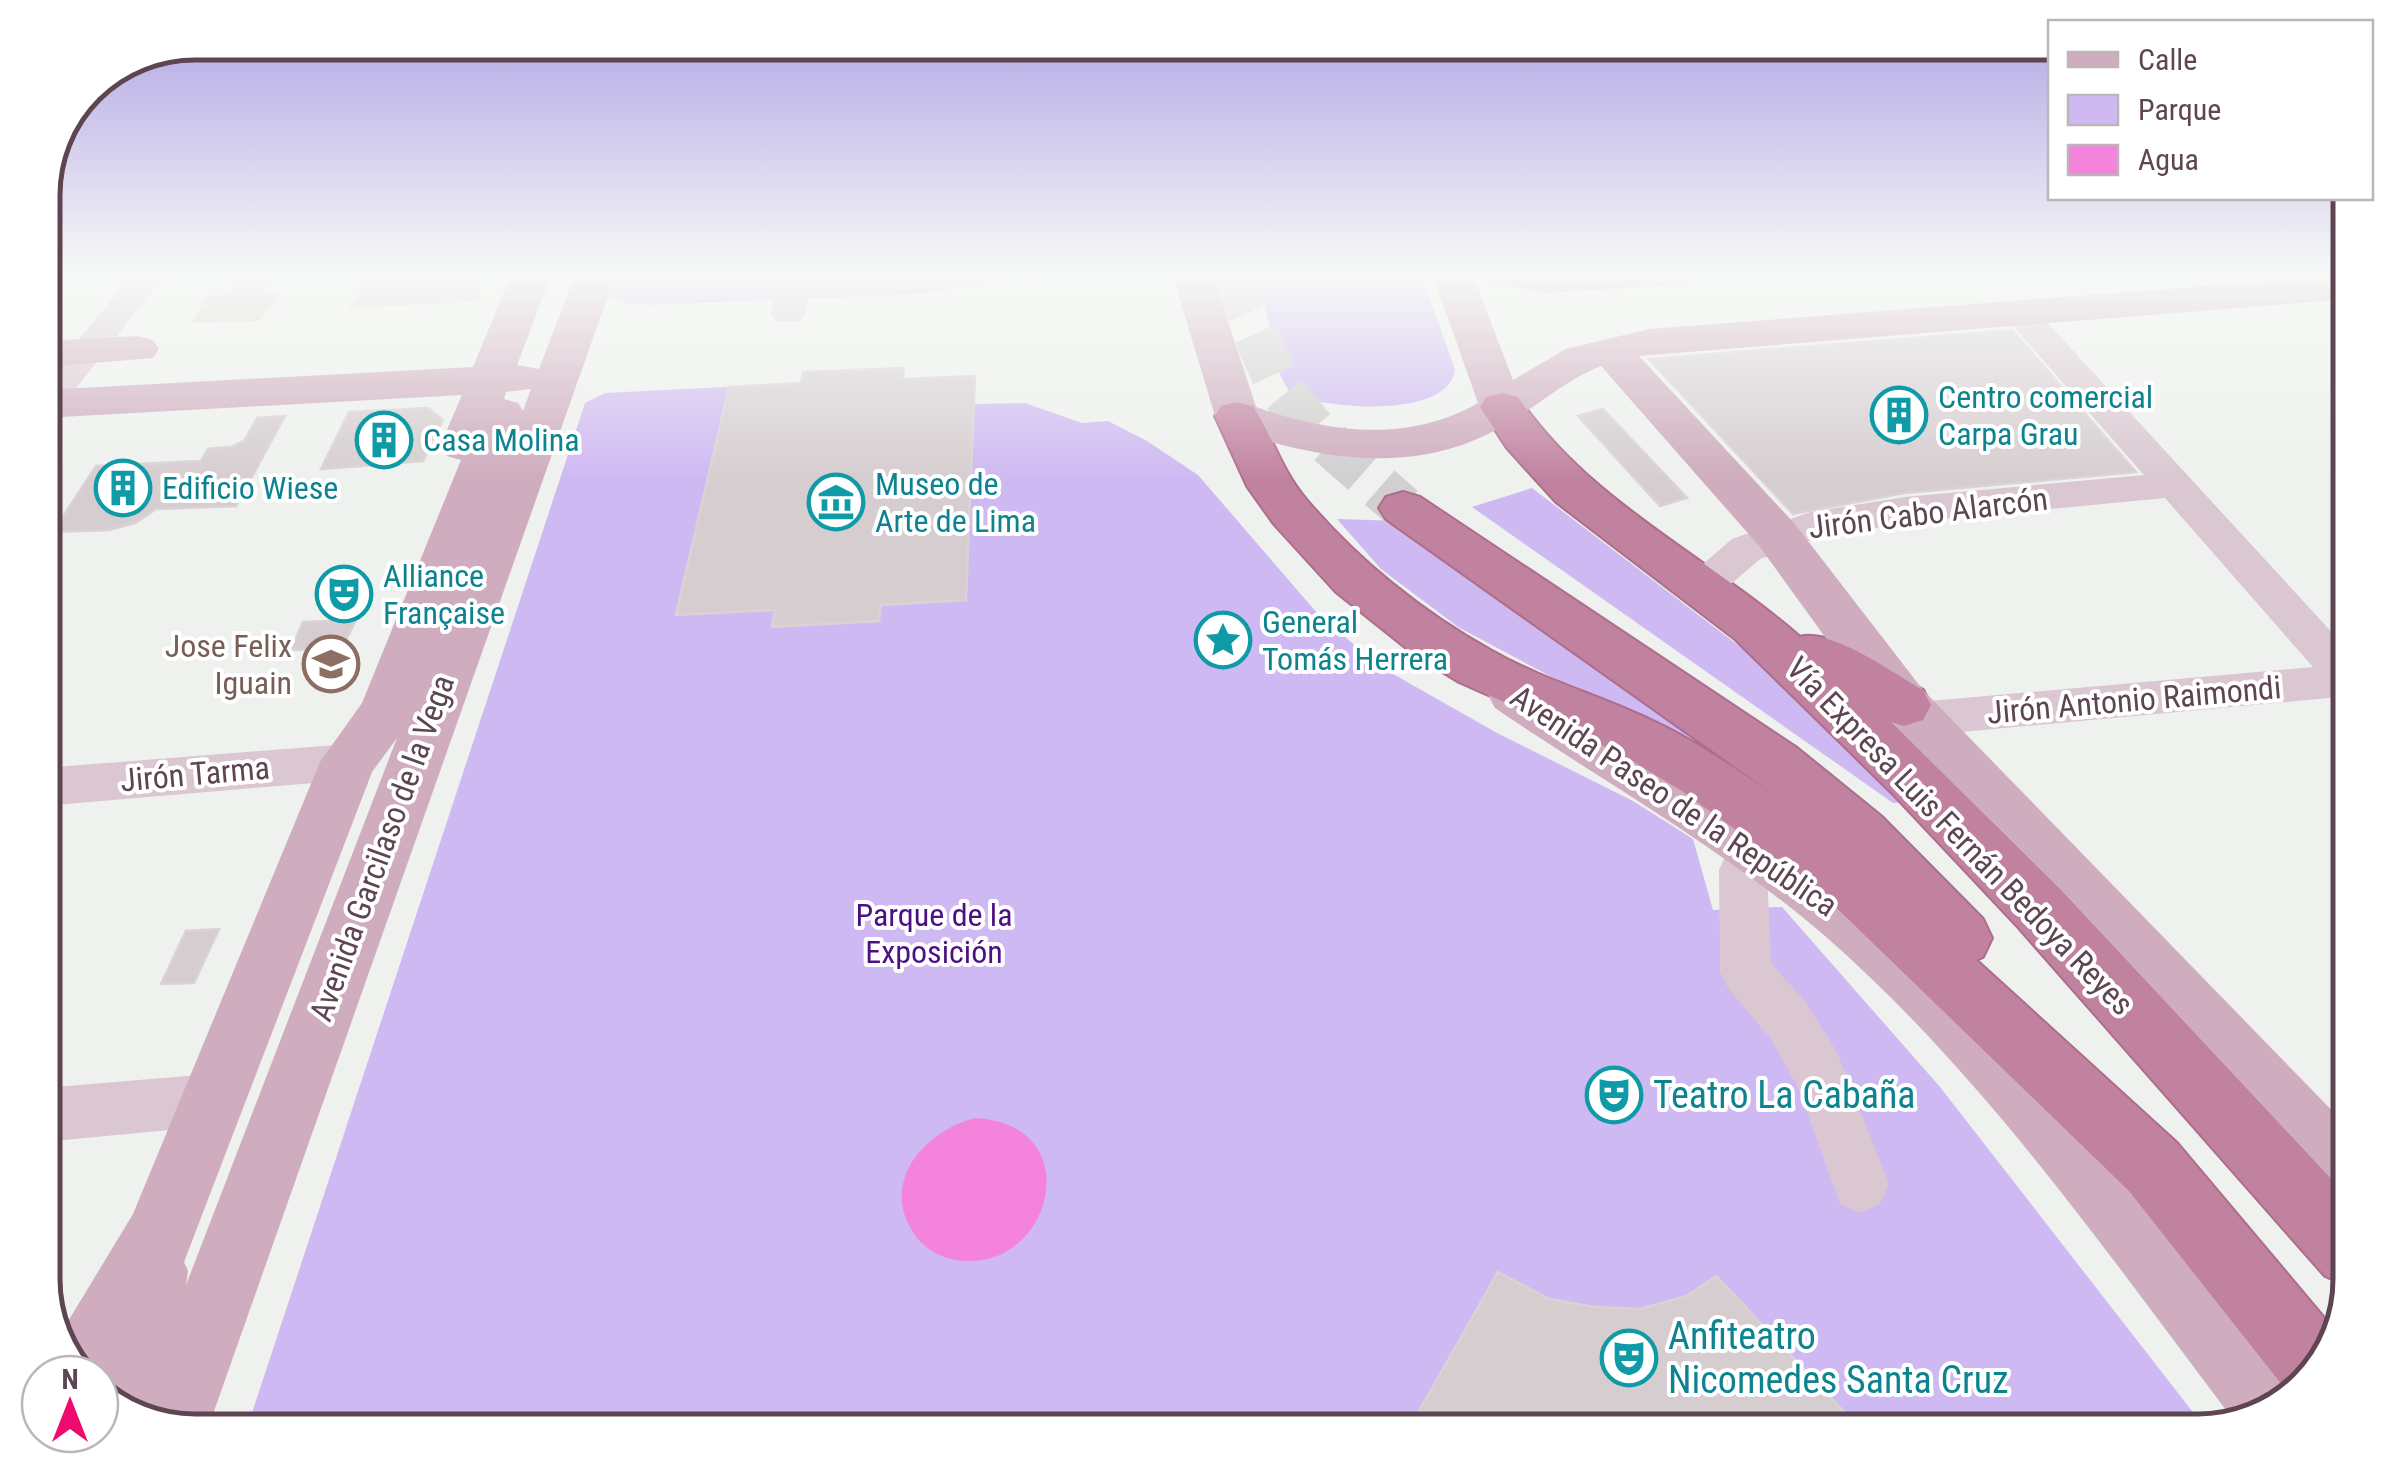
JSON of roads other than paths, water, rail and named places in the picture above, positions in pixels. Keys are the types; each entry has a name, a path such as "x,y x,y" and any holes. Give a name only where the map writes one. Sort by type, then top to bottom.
{"highway":[{"name":"Vía Expresa Luis Fernán Bedoya Reyes","path":"1502,407 1525,444 1598,514 1713,594 1846,712 2333,1234"},
{"name":"Avenida Paseo de la República","path":"1237,416 1270,486 1316,542 1433,641 1478,668"},
{"path":"1403,508 1776,764 1860,834 1975,953 2308,1357"},
{"path":"1713,594 1911,712"},
{"path":"1478,668 1636,737 1702,775 1836,869 2154,1167"}],"main road":[{"name":"Avenida Garcilaso de la Vega","path":"521,378 525,342"},
{"name":"Avenida Garcilaso de la Vega","path":"175,1412 533,342"},
{"name":"Avenida Garcilaso de la Vega","path":"89,1354 158,1238 348,762 385,713 521,378 547,342"},
{"name":"Avenida Paseo de la República","path":"1214,342 1237,416"},
{"path":"1478,342 1502,407"},
{"path":"1237,416 1310,439 1371,444 1458,431 1564,366 1609,349 1652,342"},
{"path":"60,353 138,349"},
{"path":"1609,349 1777,535 1911,712 2333,1160"},
{"path":"60,403 521,378"},
{"name":"Avenida Paseo de la República","path":"1478,668 1736,836 1848,918 1952,1018 2058,1134 2264,1396"},
{"name":"Avenida Garcilaso de la Vega","path":"122,1392 137,1352 158,1238"}],"street":[{"path":"60,384 96,342"},
{"path":"2045,342 2333,661"},
{"name":"Jirón Cabo Alarcón","path":"1713,594 1746,549 1812,524 1905,510 2172,485"},
{"name":"Jirón Antonio Raimondi","path":"1911,712 2333,681"},
{"name":"Jirón Tarma","path":"60,786 348,762"},
{"path":"1743,870 1746,972 1788,1016 1812,1056 1833,1100 1860,1184"},
{"path":"60,1113 211,1100"}],"water":[{"path":"975,1118 1012,1126 1035,1145 1045,1170 1045,1197 1035,1224 1016,1245 989,1259 956,1260 934,1252 917,1238 906,1218 904,1180 923,1148 938,1135"}],"tunnel":[{"path":"1259,342 1281,390 1314,430 1403,508"}],"place":[{"name":"Centro comercial Carpa Grau","path":"1899,415"},
{"name":"Casa Molina","path":"384,440"},
{"name":"Edificio Wiese","path":"123,488"},
{"name":"Museo de Arte de Lima","path":"836,502"},
{"name":"Alliance Française","path":"344,594"},
{"name":"General Tomás Herrera","path":"1223,640"},
{"name":"Jose Felix Iguain","path":"331,664"},
{"name":"Teatro La Cabaña","path":"1614,1095"},
{"name":"Anfiteatro Nicomedes Santa Cruz","path":"1629,1358"}],"park label":[{"name":"Parque de la Exposición","path":"934,934"}]}
